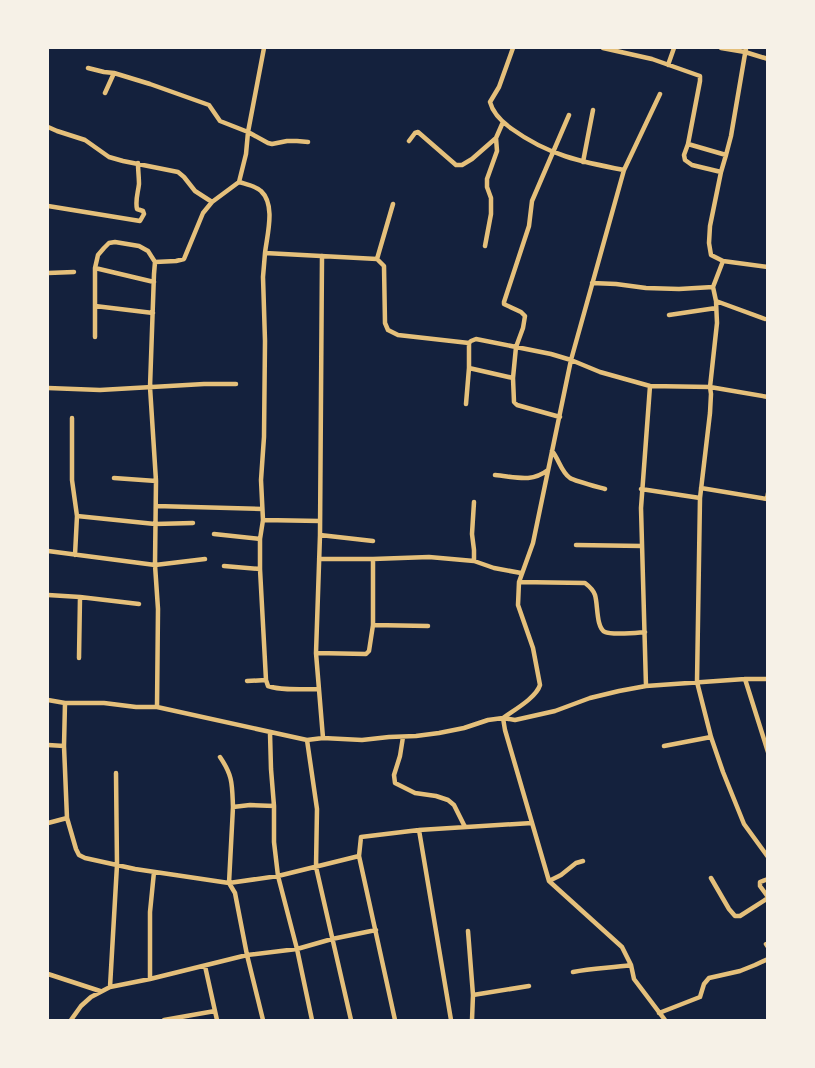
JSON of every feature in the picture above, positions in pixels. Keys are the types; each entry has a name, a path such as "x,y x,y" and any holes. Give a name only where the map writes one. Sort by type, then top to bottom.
{"street":[{"path":"156,262 176,261 184,258 203,213 212,202 238,182 246,154 248,132 264,48"},
{"path":"513,48 490,102 492,110 503,122 524,137 552,152 583,162 624,170"},
{"path":"603,48 652,59 700,76 688,144 684,155 686,160 692,165 721,172"},
{"path":"668,65 674,48"},
{"path":"721,48 746,50 768,59"},
{"path":"746,50 731,136 712,216 709,243 711,255 723,262 768,267"},
{"path":"88,68 114,73 150,84 209,106 220,122 248,132 268,143 297,140 308,142"},
{"path":"105,94 114,73"},
{"path":"503,718 533,696 540,685 532,648 518,605 519,582 533,543 570,360 624,170 660,94"},
{"path":"583,162 593,110"},
{"path":"560,417 516,405 513,378 516,346 523,328 525,316 522,312 504,304 504,302 529,226 532,201 569,115"},
{"path":"484,246 491,214 487,179 496,151 496,138 503,122"},
{"path":"48,126 85,140 109,156 178,172 195,190 212,202"},
{"path":"409,140 418,132 456,165 462,165 472,160 496,138"},
{"path":"688,144 726,155"},
{"path":"48,206 140,221 144,214 143,211 137,209 136,205 139,185 138,163"},
{"path":"238,182 260,190 268,201 270,218 263,277 265,341 263,520 260,539 266,680 268,686 274,688 319,689"},
{"path":"377,259 393,204"},
{"path":"95,337 98,254 109,243 115,242 139,246 148,251 156,262 150,387 156,481 157,707"},
{"path":"265,253 377,259 384,266 384,323 388,330 398,335 468,343 476,339 551,354 600,372 650,386 710,387 768,397"},
{"path":"322,256 320,535 316,653 323,738"},
{"path":"723,262 713,287 717,323 710,387 710,413 700,498 697,682 711,737 744,824 753,839 768,857"},
{"path":"96,268 154,282"},
{"path":"48,273 74,272"},
{"path":"592,283 646,288 713,287"},
{"path":"716,301 765,320"},
{"path":"95,306 153,313"},
{"path":"669,315 716,308"},
{"path":"466,404 469,368 468,343"},
{"path":"469,368 513,378"},
{"path":"48,388 100,390 236,384"},
{"path":"646,686 641,489 650,386"},
{"path":"72,418 72,480 77,516 75,555"},
{"path":"552,451 570,478 605,489"},
{"path":"496,475 528,478 540,476 548,470"},
{"path":"114,478 156,481"},
{"path":"701,488 767,499 768,493"},
{"path":"641,489 700,498"},
{"path":"474,502 472,534 474,561"},
{"path":"156,506 262,509"},
{"path":"77,516 155,524 193,523"},
{"path":"263,520 320,521"},
{"path":"214,534 260,539"},
{"path":"320,535 373,542"},
{"path":"576,545 642,546"},
{"path":"48,551 155,565 205,559"},
{"path":"319,559 429,557 474,561 494,568 521,573"},
{"path":"316,653 366,654 369,651 373,625 373,559"},
{"path":"224,566 260,569"},
{"path":"519,582 585,583 595,594 600,628 611,634 645,632"},
{"path":"48,595 80,596 139,604"},
{"path":"78,658 80,596"},
{"path":"373,625 428,626"},
{"path":"746,678 768,752"},
{"path":"48,700 65,703 104,703 157,707 307,740 323,738 362,740 439,733 503,718 515,720 555,711 590,698 646,686 746,678 768,679"},
{"path":"247,682 266,680"},
{"path":"65,703 64,746 67,818 79,855 116,865 229,883 278,876 359,856"},
{"path":"503,718 548,880 622,947 631,965 634,979 665,1020"},
{"path":"270,733 274,842 278,876 297,949 312,1020"},
{"path":"402,737 400,756 394,775 395,783 415,793 448,800 454,805 465,827"},
{"path":"664,746 711,737"},
{"path":"307,740 317,809 316,867 351,1020"},
{"path":"48,745 64,746"},
{"path":"220,757 228,769 232,783 233,806 229,883 235,893 247,955 263,1020"},
{"path":"110,987 116,865 116,773"},
{"path":"233,806 274,806"},
{"path":"48,823 67,818"},
{"path":"396,1020 359,856 361,837 419,830 532,823"},
{"path":"419,830 450,1020"},
{"path":"548,880 561,875 576,863 583,861"},
{"path":"150,979 150,912 154,872"},
{"path":"711,878 735,916 740,916 768,897 760,886 760,882 768,879"},
{"path":"72,1020 81,1006 91,997 110,987 247,955 297,949 332,939 376,930"},
{"path":"468,931 473,995 472,1020"},
{"path":"659,1014 700,997 704,984 709,978 755,966 768,959"},
{"path":"574,972 631,965"},
{"path":"205,966 217,1020"},
{"path":"48,974 100,992"},
{"path":"473,995 529,986"},
{"path":"164,1020 215,1011"}]}
